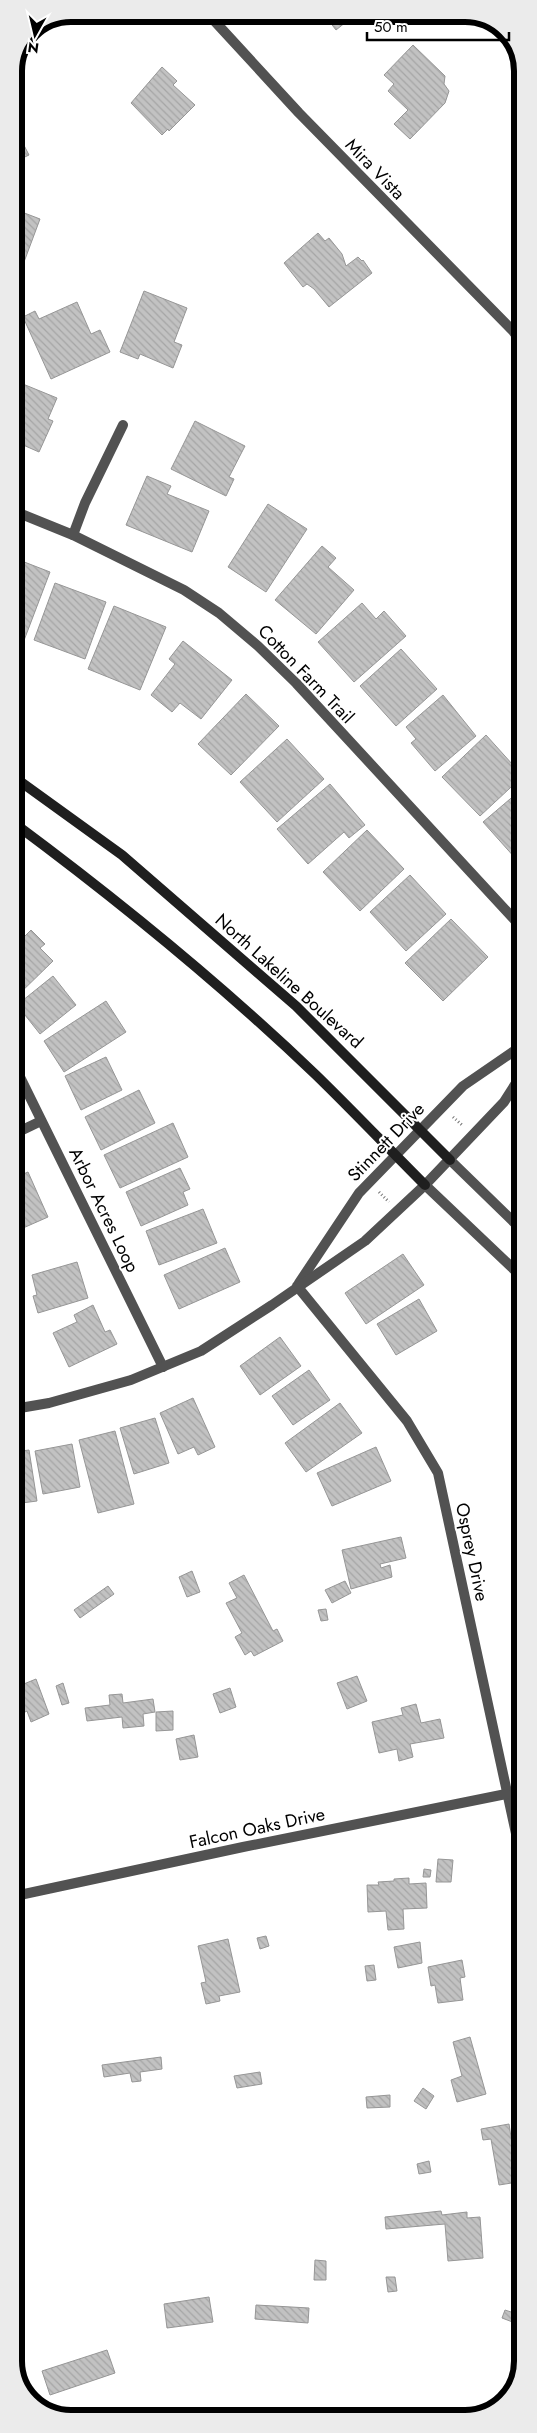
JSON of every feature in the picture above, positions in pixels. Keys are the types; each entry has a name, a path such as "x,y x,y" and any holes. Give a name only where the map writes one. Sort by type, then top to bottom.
{"main road":[{"name":"North Lakeline Boulevard","path":"22,783 122,855 296,1006 450,1160"},
{"path":"22,830 91,880 162,937 315,1074 425,1185"}],"street":[{"name":"Mira Vista","path":"216,22 299,113 514,335"},
{"path":"73,535 85,503 123,425"},
{"name":"Cotton Farm Trail","path":"22,514 73,535 184,590 219,613 258,646 296,683 514,919"},
{"name":"Stinnett Drive","path":"297,1286 359,1193 396,1156 420,1128 464,1086 514,1050"},
{"name":"Arbor Acres Loop","path":"22,1081 163,1367"},
{"name":"Stinnett Drive","path":"22,1408 48,1403 122,1383 202,1351 365,1241 450,1160 504,1102 514,1086"},
{"path":"22,1130 41,1121"},
{"name":"North Lakeline Boulevard","path":"450,1160 514,1222"},
{"path":"425,1185 514,1269"},
{"name":"Osprey Drive","path":"297,1286 407,1421 438,1473 514,1828"},
{"name":"Falcon Oaks Drive","path":"22,1894 242,1847 506,1794"}],"path":[{"path":"452,1115 462,1125"},
{"path":"377,1190 390,1202"}],"building":[{"path":"330,23 345,23 336,30"},
{"path":"413,45 445,76 444,84 449,91 445,103 410,139 394,124 408,110 388,91 394,84 384,75"},
{"path":"162,67 177,81 173,85 195,105 169,131 168,129 162,135 131,103"},
{"path":"22,142 29,155 22,158"},
{"path":"22,212 40,219 24,262 22,261"},
{"path":"318,233 325,241 329,238 342,254 346,266 358,257 363,260 372,273 329,307 314,289 307,284 303,287 284,263"},
{"path":"144,291 187,308 174,342 182,345 173,368 140,354 138,359 120,352"},
{"path":"77,302 91,334 100,330 110,352 51,379 23,317 35,311 39,319"},
{"path":"22,384 57,398 48,419 53,421 39,452 22,445"},
{"path":"195,421 245,446 229,477 234,479 226,496 171,469"},
{"path":"147,476 171,486 167,494 209,511 192,552 126,525"},
{"path":"268,504 307,529 266,592 228,567"},
{"path":"322,546 336,558 328,567 354,590 316,634 275,600"},
{"path":"22,561 50,572 22,643"},
{"path":"55,583 106,602 85,659 34,640"},
{"path":"362,603 376,619 384,611 406,636 354,682 318,642"},
{"path":"114,606 166,627 140,690 88,669"},
{"path":"183,641 232,680 201,719 180,703 172,712 151,695 175,664 169,659"},
{"path":"401,649 437,689 396,726 360,686"},
{"path":"246,694 279,726 231,775 198,744"},
{"path":"443,695 476,736 435,771 411,743 416,739 406,727"},
{"path":"486,735 514,764 514,784 480,816 442,777"},
{"path":"287,739 324,779 277,822 240,782"},
{"path":"330,784 365,825 349,838 344,832 308,864 277,829"},
{"path":"514,796 514,857 483,822"},
{"path":"367,830 404,869 360,911 323,872"},
{"path":"410,875 446,914 406,951 370,912"},
{"path":"451,919 488,957 443,1001 405,963"},
{"path":"31,930 45,944 40,948 53,961 22,991 22,939"},
{"path":"53,976 76,1005 40,1034 22,1011 22,1001"},
{"path":"106,1001 126,1032 64,1072 44,1041"},
{"path":"106,1057 122,1090 81,1110 65,1076"},
{"path":"139,1090 155,1123 101,1150 85,1117"},
{"path":"173,1123 188,1157 120,1188 104,1155"},
{"path":"180,1168 190,1189 183,1192 188,1205 141,1226 126,1192"},
{"path":"28,1172 48,1217 22,1228 22,1175"},
{"path":"203,1209 217,1243 159,1265 146,1231"},
{"path":"225,1248 240,1282 179,1309 164,1275"},
{"path":"403,1254 424,1285 366,1324 345,1293"},
{"path":"77,1262 88,1298 38,1313 33,1296 37,1295 32,1275"},
{"path":"419,1299 437,1331 396,1355 377,1324"},
{"path":"93,1305 105,1332 110,1330 117,1344 69,1367 53,1333 77,1322 74,1315"},
{"path":"280,1337 301,1366 260,1395 240,1366"},
{"path":"309,1370 330,1400 293,1425 272,1396"},
{"path":"193,1398 215,1447 198,1455 194,1447 178,1454 160,1413"},
{"path":"340,1403 362,1433 306,1472 285,1443"},
{"path":"155,1418 169,1463 134,1474 120,1428"},
{"path":"115,1431 134,1504 98,1513 79,1440"},
{"path":"72,1444 80,1487 43,1494 35,1451"},
{"path":"376,1447 391,1481 332,1506 317,1473"},
{"path":"29,1450 37,1501 22,1503 22,1451"},
{"path":"401,1537 406,1558 380,1564 381,1568 390,1565 392,1577 351,1589 342,1550"},
{"path":"192,1571 200,1592 187,1597 179,1577"},
{"path":"244,1575 273,1631 277,1629 283,1641 254,1656 251,1651 245,1655 235,1637 242,1633 226,1603 237,1598 229,1583"},
{"path":"345,1581 351,1593 332,1603 325,1590"},
{"path":"108,1586 114,1594 80,1618 74,1610"},
{"path":"326,1609 328,1620 321,1621 318,1610"},
{"path":"357,1676 367,1701 347,1709 337,1683"},
{"path":"36,1679 49,1714 31,1722 27,1711 22,1714 22,1685"},
{"path":"63,1683 69,1703 62,1705 56,1686"},
{"path":"230,1688 236,1707 220,1713 213,1694"},
{"path":"122,1694 123,1703 153,1699 155,1712 143,1714 144,1726 123,1728 122,1717 87,1721 85,1708 110,1705 109,1695"},
{"path":"416,1704 421,1723 440,1719 444,1738 410,1744 413,1757 399,1761 397,1749 379,1753 372,1722 403,1715 401,1708"},
{"path":"173,1711 173,1730 156,1731 156,1712"},
{"path":"194,1735 198,1757 180,1760 176,1739"},
{"path":"438,1859 453,1860 451,1882 436,1882"},
{"path":"424,1869 431,1870 430,1877 423,1877"},
{"path":"409,1878 409,1884 426,1883 427,1908 403,1909 404,1929 388,1930 386,1911 368,1912 367,1885 379,1885 378,1882"},
{"path":"266,1936 269,1946 260,1949 257,1938"},
{"path":"228,1939 240,1992 219,1996 220,2001 206,2004 201,1983 206,1982 198,1946"},
{"path":"420,1942 422,1963 398,1968 394,1947"},
{"path":"462,1960 465,1977 460,1978 463,2000 438,2003 435,1985 431,1986 428,1967"},
{"path":"374,1965 376,1980 367,1981 365,1966"},
{"path":"470,2037 486,2094 457,2102 451,2080 462,2076 453,2042"},
{"path":"161,2057 162,2069 140,2072 141,2081 132,2082 130,2073 104,2077 102,2065"},
{"path":"260,2072 262,2084 237,2088 234,2076"},
{"path":"423,2088 434,2096 426,2109 414,2101"},
{"path":"390,2095 390,2107 367,2108 366,2097"},
{"path":"509,2124 514,2156 514,2183 499,2185 491,2139 483,2140 481,2129"},
{"path":"429,2161 431,2172 419,2174 417,2164"},
{"path":"441,2211 442,2215 467,2212 467,2218 480,2217 483,2258 448,2261 445,2224 386,2229 385,2217"},
{"path":"315,2260 326,2261 326,2280 314,2280"},
{"path":"386,2277 395,2277 397,2291 388,2292"},
{"path":"209,2297 213,2322 167,2328 164,2304"},
{"path":"256,2305 309,2308 308,2323 255,2319"},
{"path":"505,2310 514,2313 514,2323 502,2318"},
{"path":"107,2350 115,2373 50,2395 42,2371"}]}
